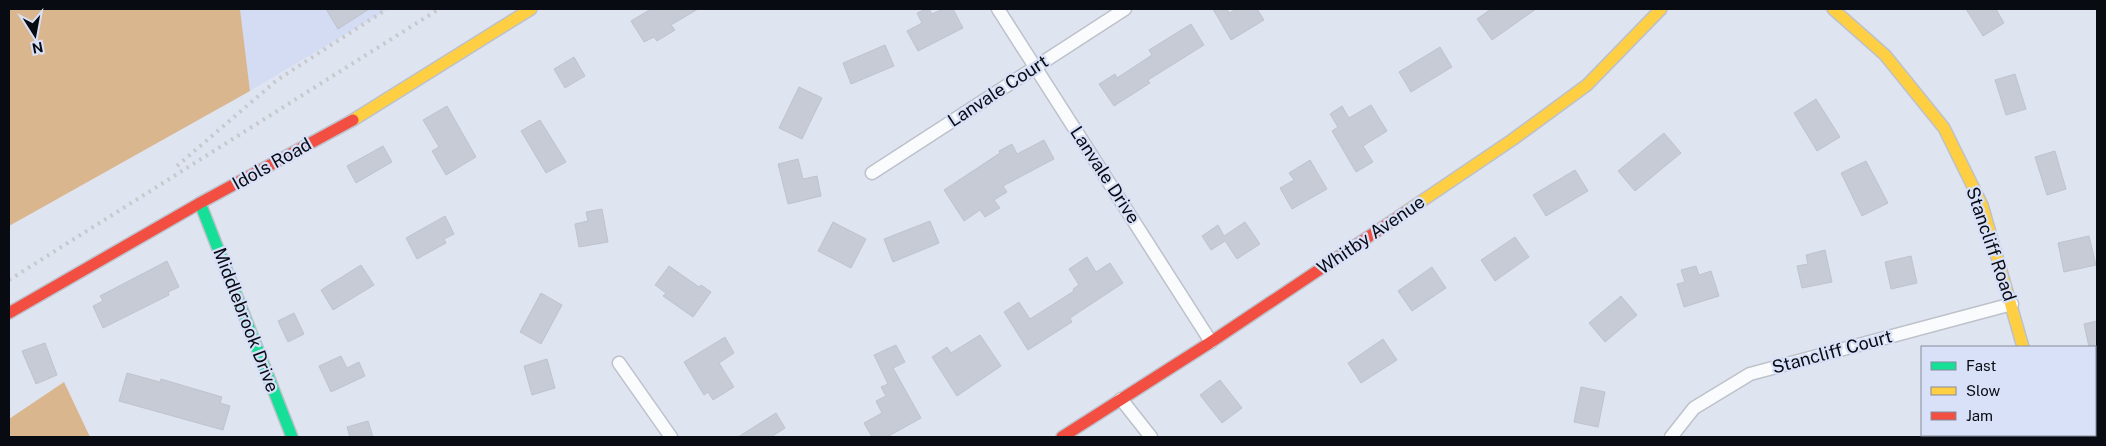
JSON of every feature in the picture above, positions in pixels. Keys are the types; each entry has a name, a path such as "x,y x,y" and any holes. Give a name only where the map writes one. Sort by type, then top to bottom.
{"street":[{"name":"Idols Road","path":"9,313 200,203 372,109 531,9"},
{"name":"Lanvale Drive","path":"998,9 1211,342"},
{"name":"Lanvale Court","path":"872,173 1125,9"},
{"name":"Whitby Avenue","path":"1062,437 1211,342 1512,140 1587,85 1661,9"},
{"name":"Stancliff Road","path":"1833,9 1885,55 1944,128 1982,205 2023,346"},
{"name":"Middlebrook Drive","path":"200,203 292,437"},
{"name":"Stancliff Court","path":"1671,437 1694,408 1750,374 2012,304"},
{"path":"620,363 671,437"},
{"path":"1121,399 1151,437"}],"shaded area":[{"path":"9,9 240,9 250,91 9,226"},
{"path":"240,9 388,9 250,91"},
{"path":"64,382 90,437 9,437 9,419"}],"building":[{"path":"326,9 369,9 338,29"},
{"path":"651,9 698,9 671,25 675,30 657,41 654,37 644,42 631,21"},
{"path":"929,9 932,14 943,9 953,9 963,28 918,51 907,31 922,23 917,13"},
{"path":"1213,9 1227,9 1229,13 1237,9 1257,9 1264,20 1231,40"},
{"path":"1491,9 1536,9 1492,40 1477,19"},
{"path":"1966,9 1996,9 2004,23 1983,36"},
{"path":"1191,24 1204,45 1148,80 1150,83 1114,106 1099,84 1115,74 1117,78 1152,55 1149,50"},
{"path":"885,45 894,66 851,84 843,63"},
{"path":"1440,47 1452,67 1411,92 1399,72"},
{"path":"574,57 585,76 565,88 554,69"},
{"path":"2015,74 2026,109 2006,115 1995,80"},
{"path":"799,87 822,98 802,139 779,128"},
{"path":"1816,99 1840,137 1817,151 1794,113"},
{"path":"1371,105 1387,131 1363,146 1373,162 1356,172 1332,131 1338,127 1330,114 1342,106 1349,118"},
{"path":"447,106 476,157 446,175 432,151 439,147 423,120"},
{"path":"540,120 566,162 546,173 521,131"},
{"path":"1664,133 1681,153 1635,191 1618,171"},
{"path":"1044,140 1054,159 1003,186 1007,192 994,200 1000,208 985,217 980,210 964,221 944,190 1012,144 1017,154"},
{"path":"383,146 392,162 356,183 347,166"},
{"path":"2055,151 2066,189 2047,195 2035,157"},
{"path":"798,159 803,179 817,176 821,196 788,204 778,164"},
{"path":"1310,160 1327,189 1292,209 1280,188 1294,180 1289,173"},
{"path":"1866,161 1888,203 1862,216 1841,173"},
{"path":"1575,170 1588,191 1546,216 1533,195"},
{"path":"602,209 608,242 579,247 575,224 588,221 586,212"},
{"path":"445,216 454,234 444,239 446,243 417,259 406,238"},
{"path":"930,221 939,243 893,262 884,239"},
{"path":"833,222 866,239 851,268 818,251"},
{"path":"1245,222 1260,244 1237,259 1225,241 1211,250 1202,236 1218,225 1224,236"},
{"path":"2089,236 2096,265 2064,272 2058,243"},
{"path":"1515,237 1529,257 1495,281 1481,260"},
{"path":"1825,250 1832,282 1802,288 1797,266 1808,264 1806,255"},
{"path":"1911,256 1917,283 1891,289 1885,262"},
{"path":"1087,257 1096,272 1110,263 1123,283 1070,318 1072,322 1028,350 1004,312 1019,302 1030,319 1074,291 1073,289 1079,285 1069,269"},
{"path":"167,261 179,287 168,292 169,295 103,328 93,306 103,301 100,296"},
{"path":"361,265 374,285 333,310 321,290"},
{"path":"669,266 699,287 701,285 711,292 693,317 663,296 666,293 655,285"},
{"path":"1696,266 1699,275 1711,271 1719,296 1684,307 1677,284 1685,282 1681,270"},
{"path":"1432,267 1446,288 1412,311 1398,291"},
{"path":"541,293 562,305 541,344 520,332"},
{"path":"1621,296 1637,315 1605,342 1589,323"},
{"path":"294,313 304,334 288,342 278,321"},
{"path":"2097,321 2097,360 2096,346 2089,346 2084,324"},
{"path":"980,335 1001,366 957,396 932,357 947,347 951,353"},
{"path":"725,337 734,353 719,363 734,387 713,400 708,392 704,395 684,362"},
{"path":"1383,339 1397,360 1361,383 1348,363"},
{"path":"45,343 57,375 36,384 22,351"},
{"path":"896,345 905,362 893,368 921,418 887,437 872,437 864,423 882,413 876,401 886,396 881,387 888,384 874,355"},
{"path":"341,356 347,368 359,362 365,376 331,392 319,366"},
{"path":"547,359 555,388 532,395 524,366"},
{"path":"127,373 160,382 161,379 222,397 220,403 230,406 223,430 119,401"},
{"path":"1220,380 1242,408 1222,423 1200,395"},
{"path":"1581,387 1605,392 1598,427 1574,422"},
{"path":"776,413 785,428 771,437 738,437"},
{"path":"368,421 373,437 350,437 347,427"}],"railway":[{"path":"177,166 277,80 387,9"},
{"path":"9,280 439,9"}],"traffic: fast":[{"path":"200,203 292,437"}],"traffic: slow":[{"path":"353,120 531,9"},
{"path":"1407,211 1512,140 1587,85 1661,9"},
{"path":"1833,9 1885,55 1944,128 1982,205 2023,346"}],"traffic: jam":[{"path":"9,313 200,203 353,120"},
{"path":"1062,437 1211,342 1407,211"}]}
